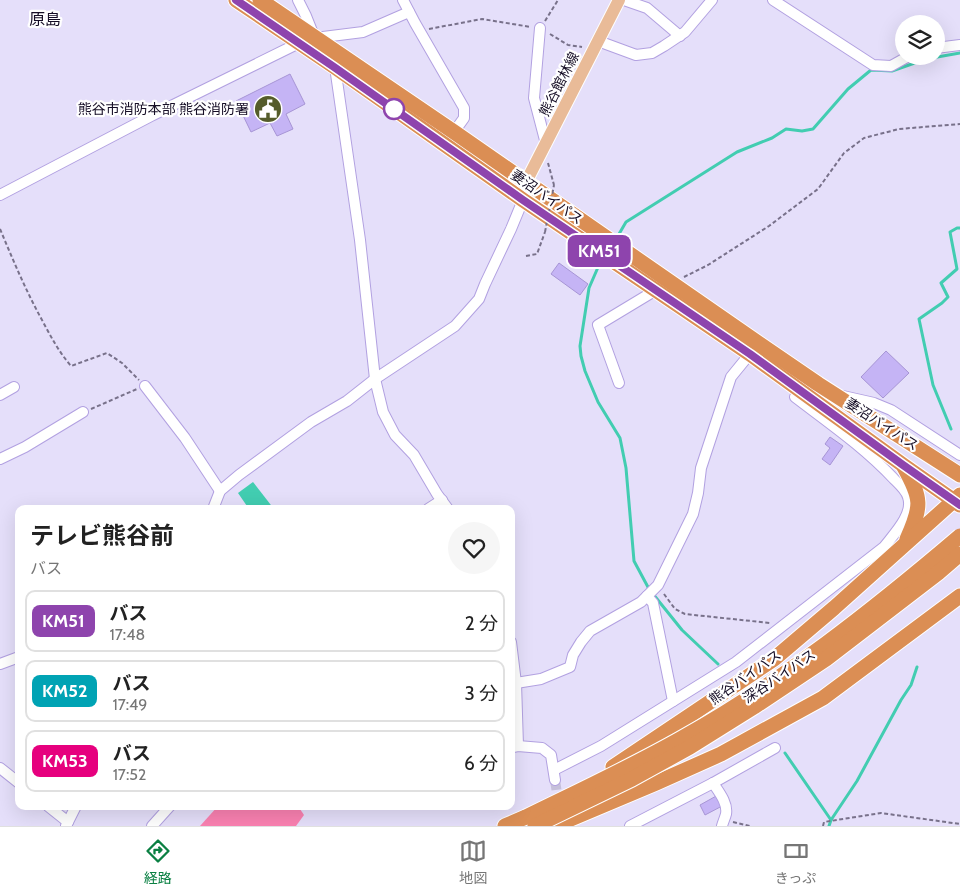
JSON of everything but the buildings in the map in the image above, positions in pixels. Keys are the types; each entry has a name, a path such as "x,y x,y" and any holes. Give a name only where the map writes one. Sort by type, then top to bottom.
{"highway":[{"name":"妻沼バイパス","path":"236,0 299,43 313,45 454,132 672,284 754,349 800,390 903,465 958,500"},
{"name":"妻沼バイパス","path":"260,0 313,45 334,67 523,200 656,290 754,349 834,394 960,475"},
{"path":"903,465 913,483 917,495 918,509 916,520 905,545"},
{"name":"熊谷バイパス","path":"505,826 531,822 774,659 958,500"},
{"name":"深谷バイパス","path":"531,822 683,738 746,699 819,650 960,536"},
{"name":"深谷バイパス","path":"531,822 632,779 690,747 826,660 960,554"},
{"path":"554,826 721,754 823,698 960,596"}],"main road":[{"name":"熊谷館林線","path":"526,182 619,0"}],"street":[{"path":"298,0 306,16 313,45 363,32 409,12"},
{"path":"403,0 464,108 464,118 454,132"},
{"path":"624,0 647,8 680,36"},
{"path":"596,45 636,55 652,53 685,32 712,0"},
{"path":"773,0 873,64 891,66 895,64"},
{"path":"540,28 534,98 546,144"},
{"path":"0,195 153,115 299,43"},
{"path":"945,47 960,45"},
{"path":"334,67 360,240 375,379 383,412 395,435 414,455 445,505"},
{"path":"215,505 220,491 310,422 347,401 375,379 455,326 479,299 523,200 526,182"},
{"path":"619,383 598,325 656,290"},
{"path":"516,683 541,678 570,667 580,642 590,631 641,602 657,586 693,514 701,468 731,377 754,349"},
{"path":"145,386 185,438 220,491"},
{"path":"0,395 14,387"},
{"path":"515,675 515,746 542,748 551,756 554,775 736,662 884,547 901,526 909,510 908,496 855,442 795,397 800,390"},
{"path":"834,394 874,403 891,410 960,455"},
{"path":"0,459 25,448 83,412"},
{"path":"434,505 442,500"},
{"path":"647,596 653,603 673,701"},
{"path":"0,664 15,658"},
{"path":"630,826 714,783 775,748"},
{"path":"0,768 15,780"},
{"path":"714,783 724,800 726,814 723,823"},
{"path":"52,810 67,824 74,810"},
{"path":"152,826 166,810"}],"path":[{"path":"540,28 558,0"},
{"path":"420,31 482,19 540,28 568,45 596,45"},
{"path":"672,284 708,265 769,226 818,189 844,153 864,138 899,129 960,124"},
{"path":"526,256 538,254 545,232 554,185 548,162"},
{"path":"0,229 19,276 60,353 71,366 107,353 122,363 145,386 83,412"},
{"path":"657,586 675,609 685,614 784,624"},
{"path":"823,826 824,822 881,813 960,824"},
{"path":"723,823 750,826"}],"shaded area":[{"path":"253,482 271,505 246,505 238,493"},
{"path":"214,810 301,810 304,815 296,826 200,826"}],"waterway":[{"path":"619,234 626,222 737,152 772,138 786,129 802,131 813,129 848,89 871,70 892,71 926,59 960,53"},
{"path":"951,429 933,385 919,319 948,297 941,283 957,269 950,232 960,228"},
{"path":"599,265 589,288 580,346 581,356 598,402 620,438 626,468 634,561 649,589 682,630 718,664"},
{"path":"829,826 857,781 911,685 917,667"},
{"path":"785,753 831,820"}],"tunnel":[{"path":"555,780 559,807"}],"bus line":[{"name":"KM51","path":"236,0 523,200 750,354 960,505"}],"place":[{"name":"熊谷市消防本部 熊谷消防署","path":"268,109"}],"district":[{"name":"原島","path":"45,19"}]}
